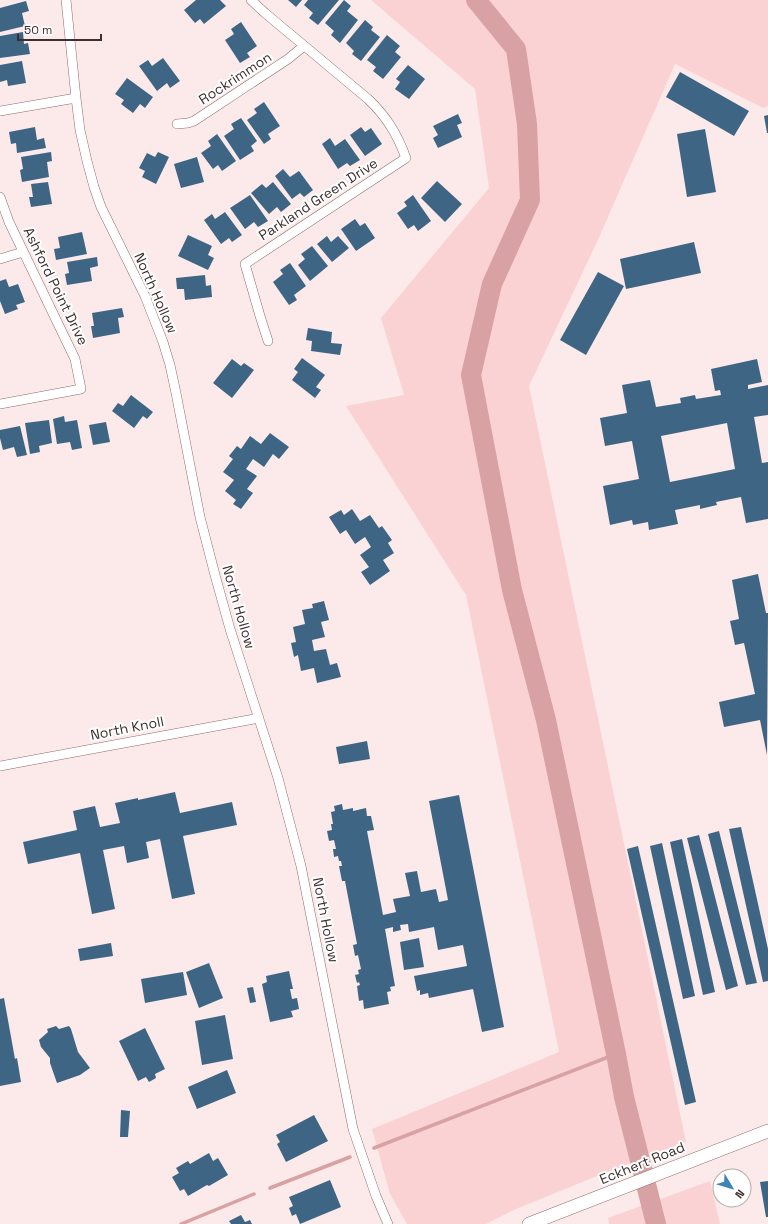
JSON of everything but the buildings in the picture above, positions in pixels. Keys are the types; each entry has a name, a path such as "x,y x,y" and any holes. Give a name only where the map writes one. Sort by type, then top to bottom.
{"main road":[{"name":"Eckhert Road","path":"529,1224 768,1132"}],"street":[{"name":"North Hollow","path":"66,0 80,130 94,187 101,207 145,296 163,342 170,365 200,517 215,575 230,630 278,778 301,866 353,1129 376,1196 388,1224"},
{"path":"251,0 304,46"},
{"name":"Rockrimmon","path":"177,124 194,121 288,59 304,46"},
{"name":"Parkland Green Drive","path":"268,341 245,264 406,158 399,141 379,110 304,46"},
{"path":"0,111 76,98"},
{"name":"Ashford Point Drive","path":"0,197 9,222 75,359 81,389 0,404"},
{"path":"0,259 23,252"},
{"name":"North Knoll","path":"0,766 259,718"}],"shaded area":[{"path":"371,0 768,0 768,106 763,108 675,64 597,242 529,386 686,1142 516,1209 486,1224 407,1224 390,1194 372,1129 559,1052 466,595 346,406 404,395 381,318 489,188 475,89"},
{"path":"710,1181 712,1190 712,1208 716,1208 720,1224 609,1224 608,1218"}],"waterway":[{"path":"476,0 516,49 527,124 530,200 492,284 471,375 512,590 546,720 624,1097 656,1224"},
{"path":"374,1148 616,1054"},
{"path":"270,1188 350,1157"},
{"path":"181,1224 254,1194"}]}
